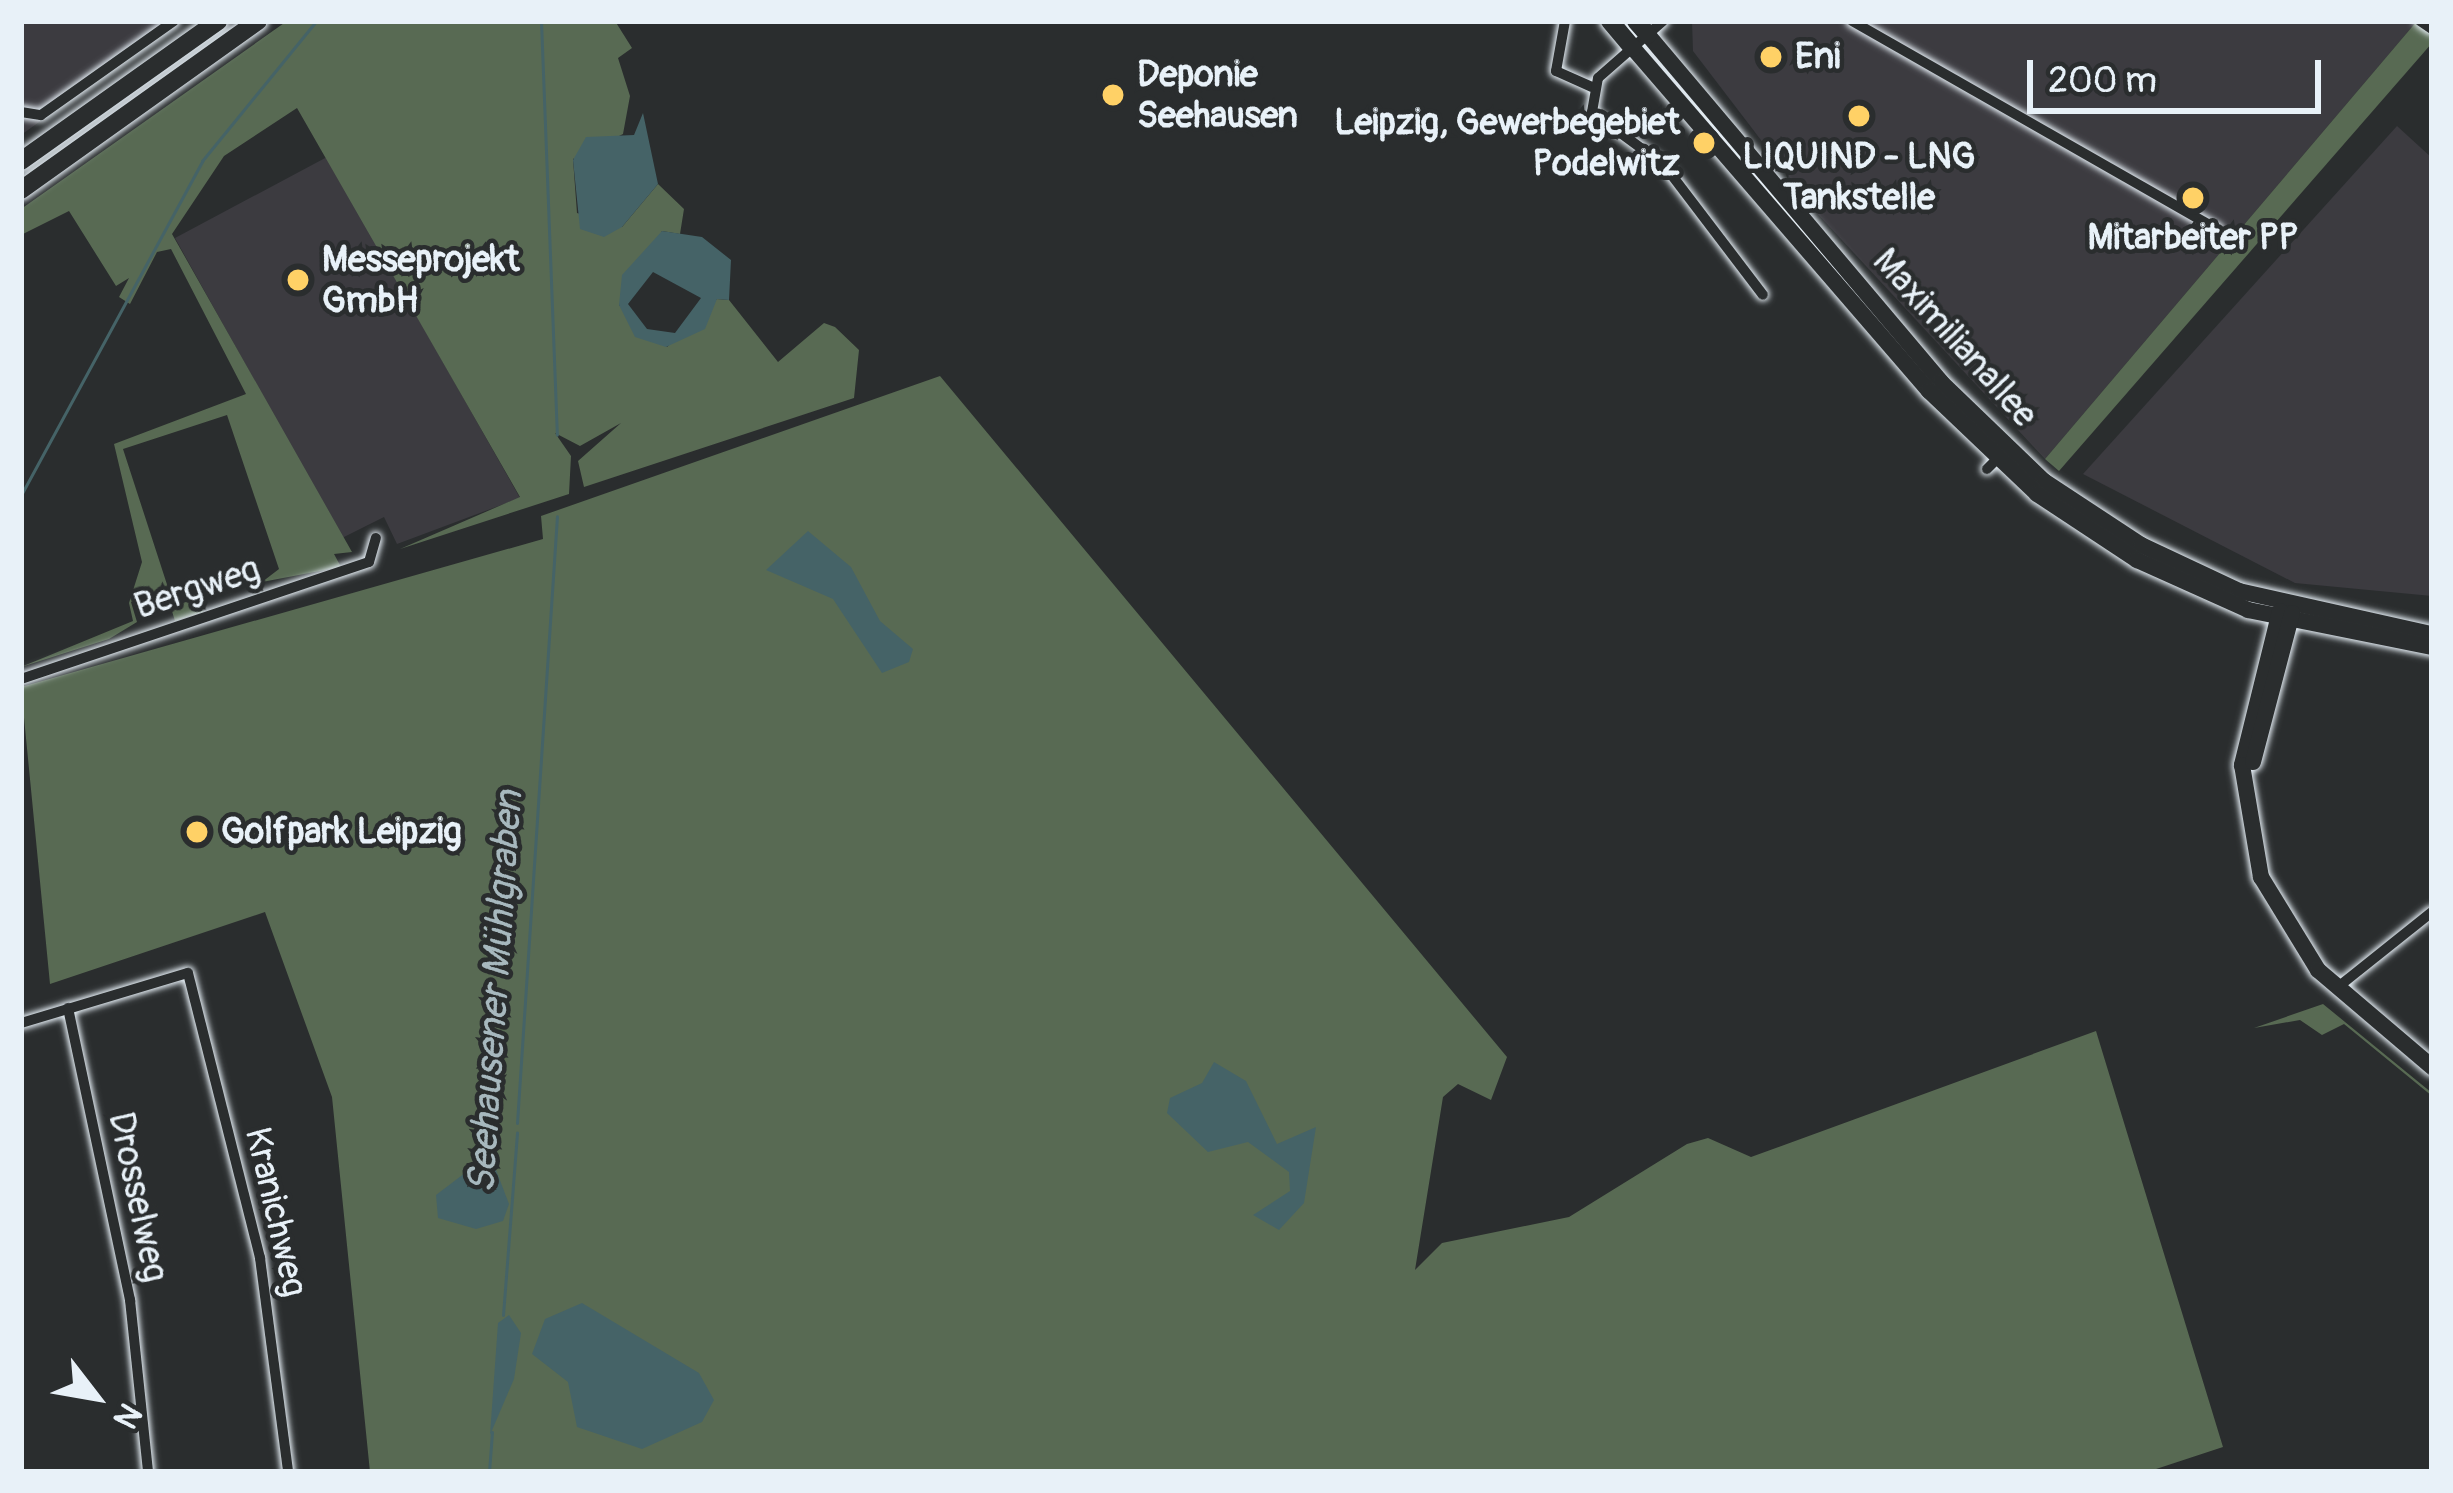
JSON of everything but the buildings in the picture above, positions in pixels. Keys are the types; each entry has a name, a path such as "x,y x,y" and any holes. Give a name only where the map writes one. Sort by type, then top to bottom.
{"highway":[{"path":"21,161 218,21"},
{"path":"21,190 259,21"},
{"name":"Maximilianallee","path":"1610,21 1645,31"}],"main road":[{"name":"Maximilianallee","path":"1645,31 1991,465 2111,546 2286,614 2432,647"},
{"name":"Maximilianallee","path":"1645,31 2007,449 2141,545 2286,614"},
{"path":"2432,634 2286,614 2247,811 2272,903 2338,988 2432,1067"}],"street":[{"path":"21,112 40,115 174,21"},
{"path":"1565,21 1556,70 1592,87"},
{"path":"1852,21 2218,230"},
{"path":"2420,21 2432,29"},
{"path":"1592,87 1645,31"},
{"path":"1592,87 1601,126 1657,157 1762,295"},
{"name":"Bergweg","path":"21,679 369,562 376,538"},
{"path":"2338,988 2432,911"},
{"name":"Kranichweg","path":"68,1008 186,970 260,1258 288,1472"},
{"path":"21,1023 68,1008"},
{"name":"Drosselweg","path":"68,1008 130,1300 148,1472"}],"shaded area":[{"path":"21,21 180,21 21,135"},
{"path":"1692,21 2417,21 2045,459 1815,211 1693,51"},
{"path":"2397,126 2432,158 2432,596 2295,583 2083,474"},
{"path":"327,157 520,498 397,544 384,517 342,538 175,238"}],"green space":[{"path":"287,21 615,21 632,48 618,58 630,96 623,134 573,159 577,213 622,227 658,184 684,209 680,234 662,231 619,305 667,347 717,299 729,300 778,362 824,323 835,327 859,350 854,398 584,487 578,461 621,423 580,446 555,433 571,456 569,494 400,549 520,497 297,108 224,156 172,234 352,552 334,554 341,567 262,582 279,569 227,415 123,449 174,606 201,597 203,612 175,621 167,595 149,595 131,602 137,622 109,639 21,667 133,621 129,603 142,562 114,444 246,394 171,249 157,252 130,304 119,297 129,278 116,286 69,211 21,235 21,209"},
{"path":"2417,21 2432,21 2432,43 2059,471 2045,459"},
{"name":"Golfpark Leipzig","path":"940,376 1507,1057 1491,1100 1458,1084 1443,1097 1415,1270 1442,1243 1569,1217 1687,1144 1708,1138 1751,1157 2096,1031 2223,1447 2147,1472 370,1472 332,1097 265,912 50,984 21,687 543,539 541,516"},
{"path":"2323,1004 2432,1096 2344,1024 2322,1035 2300,1020 2254,1028"}],"water":[{"path":"643,113 658,184 622,227 604,237 580,229 573,160 586,137 634,135"},
{"path":"662,231 702,237 731,260 729,300 717,299 705,329 666,347 635,337 619,305 622,275","holes":["653,272 701,298 675,333 647,329 628,304"]},
{"path":"808,531 851,567 880,621 913,649 909,662 882,673 833,599 766,570"},
{"path":"1214,1062 1246,1081 1277,1144 1316,1127 1304,1203 1279,1230 1253,1215 1290,1191 1289,1172 1248,1142 1208,1152 1167,1113 1170,1098 1202,1083"},
{"path":"490,1154 509,1204 503,1221 476,1229 438,1218 436,1195"},
{"path":"582,1303 699,1373 714,1400 702,1422 642,1449 577,1427 568,1382 532,1354 545,1319"},
{"path":"509,1315 521,1333 514,1379 490,1435 498,1323"}],"waterway":[{"path":"21,495 202,161 316,21"},
{"name":"Seehausener Mühlgraben","path":"541,21 557,435"},
{"name":"Seehausener Mühlgraben","path":"517,1123 557,516"},
{"name":"Seehausener Mühlgraben","path":"503,1315 517,1133"},
{"name":"Seehausener Mühlgraben","path":"489,1472 492,1432"}],"place":[{"name":"Eni","path":"1771,57"},
{"name":"Deponie Seehausen","path":"1113,95"},
{"name":"LIQUIND - LNG Tankstelle","path":"1859,116"},
{"name":"Leipzig, Gewerbegebiet Podelwitz","path":"1704,143"},
{"name":"Mitarbeiter PP","path":"2193,198"},
{"name":"Messeprojekt GmbH","path":"298,280"},
{"name":"Golfpark Leipzig","path":"197,832"}]}
